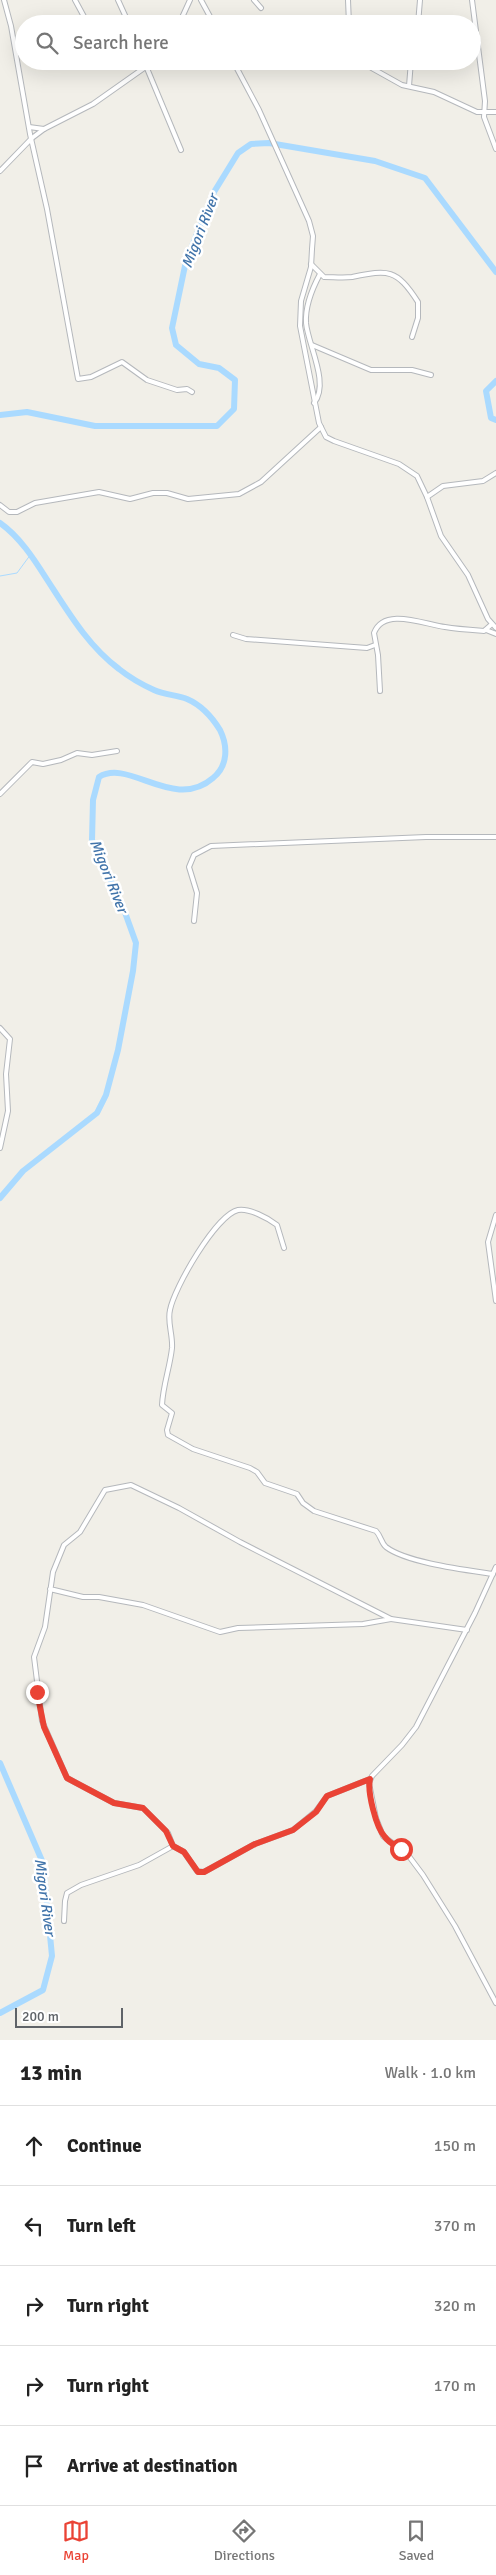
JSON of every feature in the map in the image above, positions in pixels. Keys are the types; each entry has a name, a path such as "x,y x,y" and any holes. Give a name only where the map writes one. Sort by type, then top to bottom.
{"street":[{"path":"4,0 15,46"},
{"path":"76,0 84,15"},
{"path":"118,0 124,15"},
{"path":"183,15 190,0"},
{"path":"200,0 209,15"},
{"path":"254,0 261,8"},
{"path":"348,0 349,15"},
{"path":"419,15 420,0"},
{"path":"472,0 474,15"},
{"path":"19,70 78,379 91,377 122,362 146,380 176,390 187,389 192,392"},
{"path":"0,171 44,128 93,104 140,70"},
{"path":"145,70 181,150"},
{"path":"238,70 284,165 309,221 313,236 311,264 301,300 300,326 314,403 326,437"},
{"path":"374,70 395,82 434,92 468,109 484,114 496,112"},
{"path":"410,86 411,70"},
{"path":"479,70 484,114 496,149"},
{"path":"29,127 44,128"},
{"path":"311,264 324,278 349,277 379,272 395,276 418,302 418,318 412,337"},
{"path":"314,403 319,397 318,369 306,324 312,290 320,274"},
{"path":"312,346 371,370 412,370 431,376"},
{"path":"0,506 9,512 17,512 35,503 99,492 130,500 153,493 168,494 188,499 236,494 252,489 303,442 315,435 321,427"},
{"path":"315,435 326,437 407,467 421,481 441,536 468,575 492,624 496,628"},
{"path":"428,497 443,486 483,481 496,473"},
{"path":"380,691 374,630 395,619 426,622 442,627 486,630 496,634"},
{"path":"486,630 492,624"},
{"path":"233,635 246,639 302,645 367,648 375,645"},
{"path":"0,794 32,762 43,764 61,760 77,753 92,755 117,751"},
{"path":"194,921 197,893 189,867 194,855 210,846 432,836 496,837"},
{"path":"0,1028 10,1039 6,1074 8,1111 0,1148"},
{"path":"284,1248 277,1225 253,1213 239,1210 228,1217 201,1247 187,1271 170,1312 172,1348 162,1404 172,1413 167,1430 168,1435 193,1449 255,1471 265,1483 296,1494 303,1503 314,1511 376,1531 385,1546 398,1553 436,1565 493,1574"},
{"path":"496,1215 488,1242 496,1301"},
{"path":"391,1619 240,1542 179,1508 131,1486 118,1486 104,1491 80,1532 62,1548 53,1572 45,1626 34,1653 42,1720 63,1774 68,1780 80,1784 88,1792 114,1803 143,1808 168,1833 173,1846 184,1852 198,1872 204,1872 255,1844 293,1830 316,1812 327,1796 370,1779 402,1745 416,1726 467,1630 496,1566"},
{"path":"50,1589 83,1597 98,1596 143,1605 222,1632 242,1628 363,1624 391,1619 467,1630"},
{"path":"370,1779 374,1810 383,1836 408,1855 423,1875 455,1926 496,2003"},
{"path":"64,1921 65,1900 68,1893 82,1885 139,1864 173,1846"}],"waterway":[{"name":"Migori River","path":"0,415 27,412 95,426 217,426 234,409 235,380 219,368 199,364 176,345 172,328 186,261 214,192 238,153 251,144 269,143 375,161 425,178 496,272"},
{"name":"Migori River","path":"496,381 486,391 491,418 496,420"},
{"name":"Migori River","path":"0,523 14,534 26,548 70,615 97,649 119,669 141,683 158,692 187,699 201,708 210,716 220,730 225,749 222,768 213,778 198,787 183,790 168,788 124,774 111,773 99,777 93,800 92,840 123,907 136,943 133,971 118,1050 106,1095 97,1113 23,1171 0,1198"},
{"path":"0,576 17,573 31,554"},
{"name":"Migori River","path":"0,1763 43,1863 52,1956 43,1990 0,2013"}],"route":[{"path":"37,1692 44,1727 63,1774 73,1782 83,1786 88,1792 114,1803 143,1808 166,1831 173,1846 179,1848 188,1856 196,1870 200,1873 255,1844 293,1830 316,1812 327,1796 370,1779 369,1783 379,1827 383,1836 401,1849"}]}
